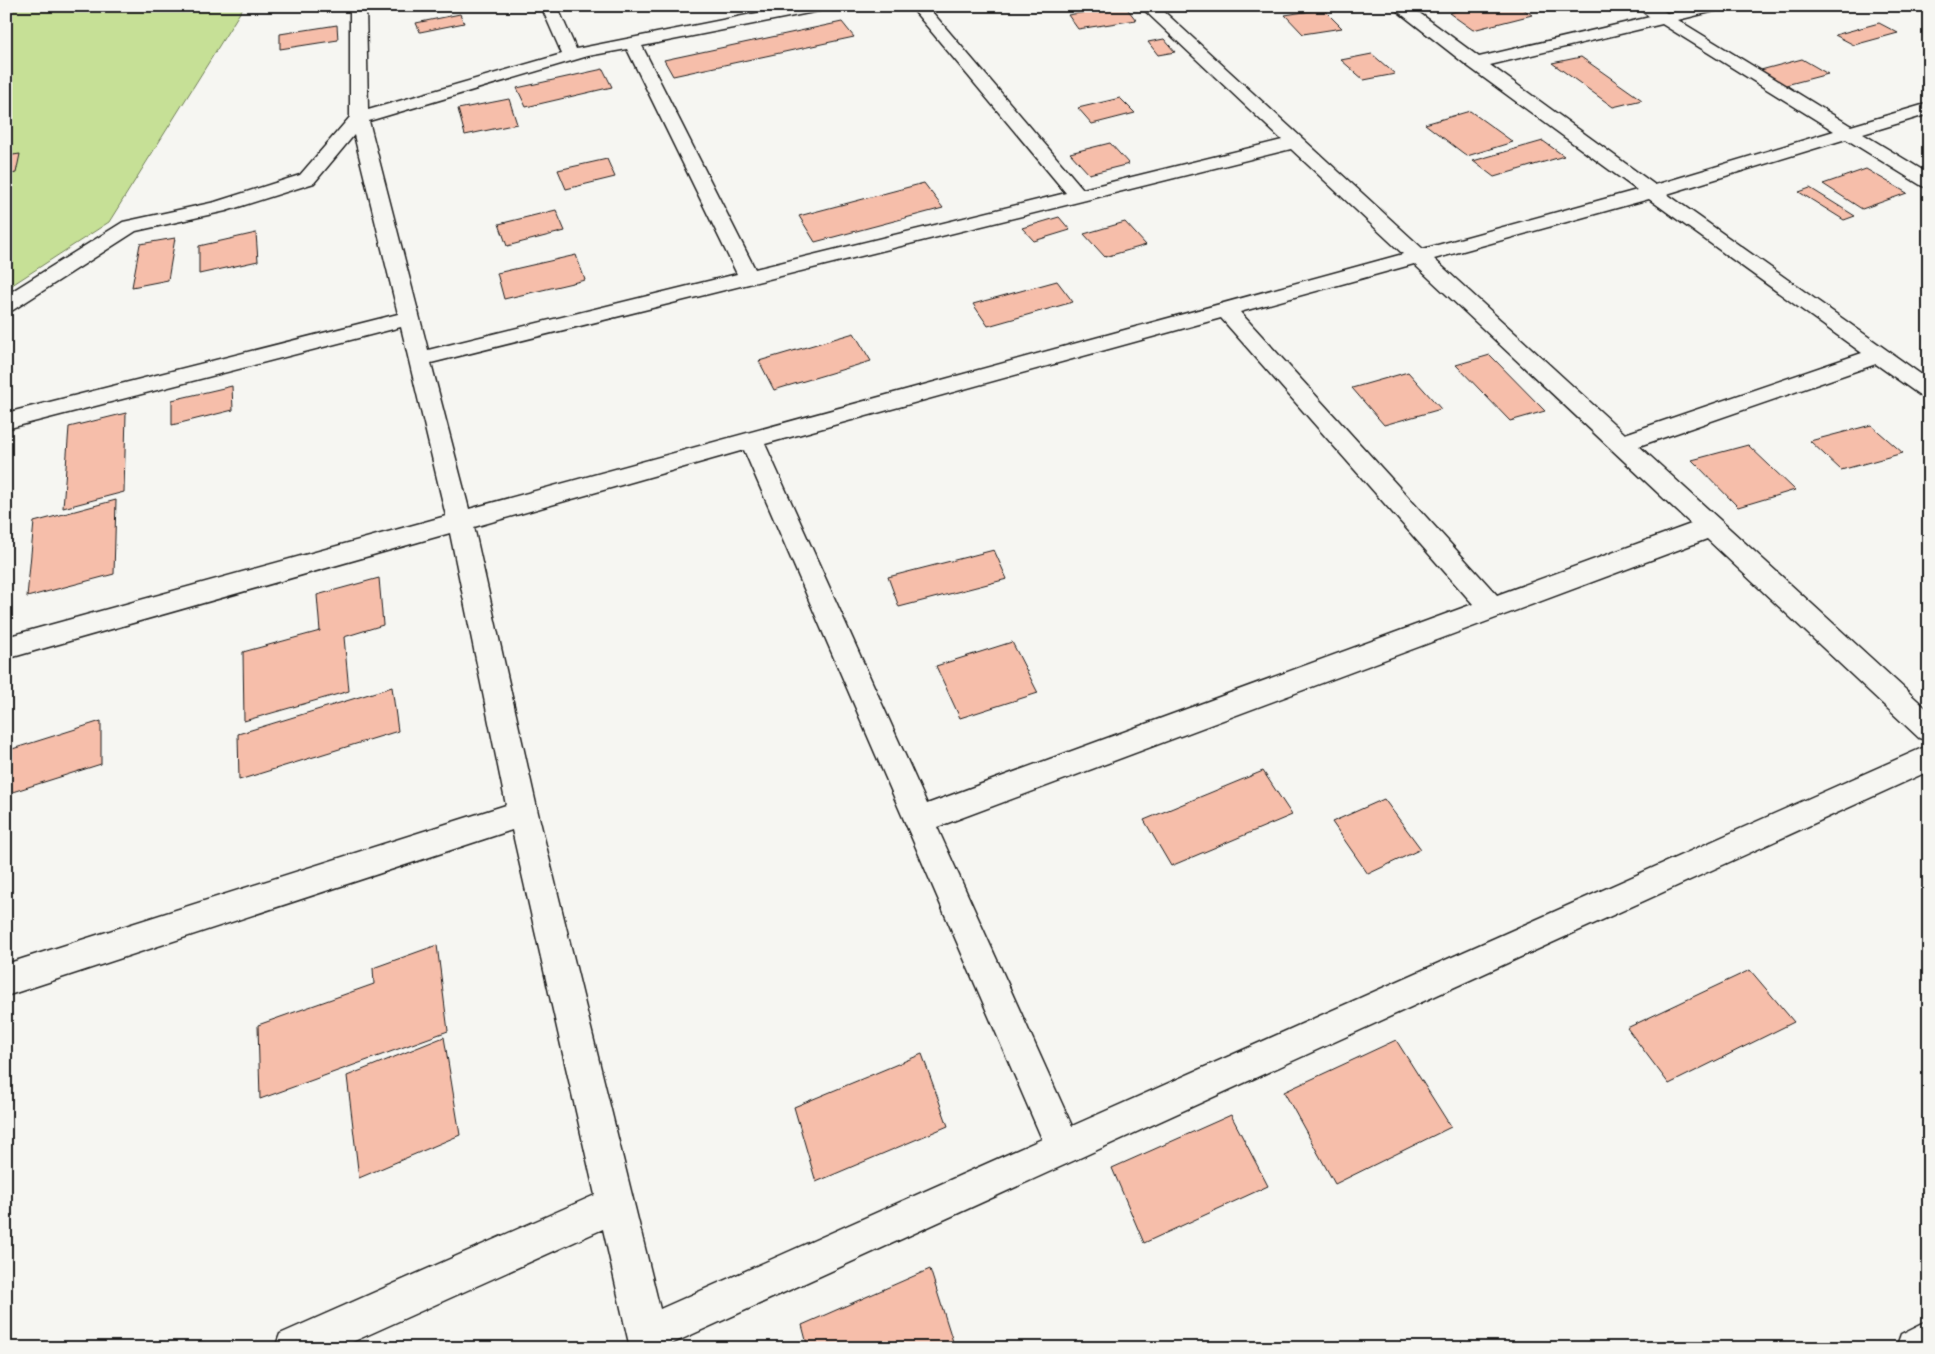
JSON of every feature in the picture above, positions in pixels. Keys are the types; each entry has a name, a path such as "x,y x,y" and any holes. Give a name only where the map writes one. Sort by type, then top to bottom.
{"street":[{"path":"358,6 359,118 460,521 523,813 615,1205 649,1341 1063,1147 1929,757"},
{"path":"549,6 570,56"},
{"path":"6,305 130,226 218,207 307,179 359,118 570,56 819,6"},
{"path":"918,6 1079,196"},
{"path":"1148,6 1929,729"},
{"path":"1399,6 1652,192 1929,391"},
{"path":"1644,6 1929,182"},
{"path":"1475,63 1717,6"},
{"path":"632,43 749,277"},
{"path":"6,648 751,440 1652,192 1929,108"},
{"path":"419,359 1295,142"},
{"path":"1224,309 1492,608"},
{"path":"6,421 409,318"},
{"path":"1621,444 1879,355"},
{"path":"751,440 1063,1147"},
{"path":"919,820 1711,527"},
{"path":"6,980 523,813"},
{"path":"294,1348 615,1205"},
{"path":"1915,1348 1929,1340"}],"green space":[{"path":"29,6 244,6 109,222 6,289 6,10"}],"building":[{"path":"1125,6 1136,20 1078,29 1068,15"},
{"path":"1476,6 1519,6 1532,15 1473,30 1449,13"},
{"path":"1323,9 1342,28 1303,34 1285,15"},
{"path":"460,14 464,23 420,32 416,23"},
{"path":"842,22 854,37 673,76 664,60"},
{"path":"1879,23 1898,33 1854,45 1835,35"},
{"path":"337,25 338,40 280,49 280,34"},
{"path":"1164,39 1175,52 1158,55 1148,42"},
{"path":"1372,54 1395,74 1364,80 1341,60"},
{"path":"1581,57 1642,100 1613,107 1552,63"},
{"path":"1802,59 1828,74 1782,86 1757,71"},
{"path":"603,69 612,87 526,107 517,88"},
{"path":"1120,98 1135,113 1092,124 1078,108"},
{"path":"509,99 517,124 465,135 458,109"},
{"path":"1470,111 1513,142 1467,156 1425,124"},
{"path":"1543,141 1564,156 1494,177 1473,161"},
{"path":"1110,143 1129,164 1089,174 1070,153"},
{"path":"20,154 16,173 6,175 6,156"},
{"path":"607,159 615,177 566,189 558,170"},
{"path":"1866,169 1907,193 1862,209 1823,184"},
{"path":"924,183 943,208 815,242 799,216"},
{"path":"1810,188 1855,216 1844,220 1799,192"},
{"path":"556,210 565,231 507,246 499,224"},
{"path":"1059,217 1070,230 1034,241 1022,228"},
{"path":"1125,222 1146,245 1105,257 1084,234"},
{"path":"256,233 258,261 199,274 199,246"},
{"path":"175,238 168,280 132,287 140,244"},
{"path":"576,255 585,280 504,299 497,273"},
{"path":"1057,281 1073,302 988,326 973,304"},
{"path":"854,333 871,361 774,390 759,361"},
{"path":"1490,355 1545,411 1510,421 1456,365"},
{"path":"1408,372 1441,409 1384,425 1352,388"},
{"path":"232,386 233,410 172,425 172,400"},
{"path":"126,413 124,492 63,508 69,427"},
{"path":"1871,425 1903,453 1841,470 1810,441"},
{"path":"1748,445 1795,490 1738,507 1692,460"},
{"path":"116,500 114,574 27,597 34,522"},
{"path":"994,550 1007,579 899,607 888,577"},
{"path":"379,578 383,625 344,637 349,691 244,721 243,652 320,631 317,595"},
{"path":"1012,642 1038,693 960,718 936,666"},
{"path":"392,687 398,731 239,780 238,734"},
{"path":"101,721 101,764 6,794 6,751"},
{"path":"1263,771 1292,815 1171,866 1144,820"},
{"path":"1384,799 1421,849 1368,874 1332,822"},
{"path":"437,945 448,1031 260,1099 258,1025 374,984 373,968"},
{"path":"1750,970 1794,1022 1669,1084 1627,1028"},
{"path":"444,1037 460,1135 359,1178 347,1076"},
{"path":"1396,1040 1451,1127 1335,1184 1284,1092"},
{"path":"922,1054 948,1126 816,1182 794,1107"},
{"path":"1231,1115 1268,1186 1144,1243 1112,1168"},
{"path":"930,1269 955,1348 808,1348 802,1325"}]}
